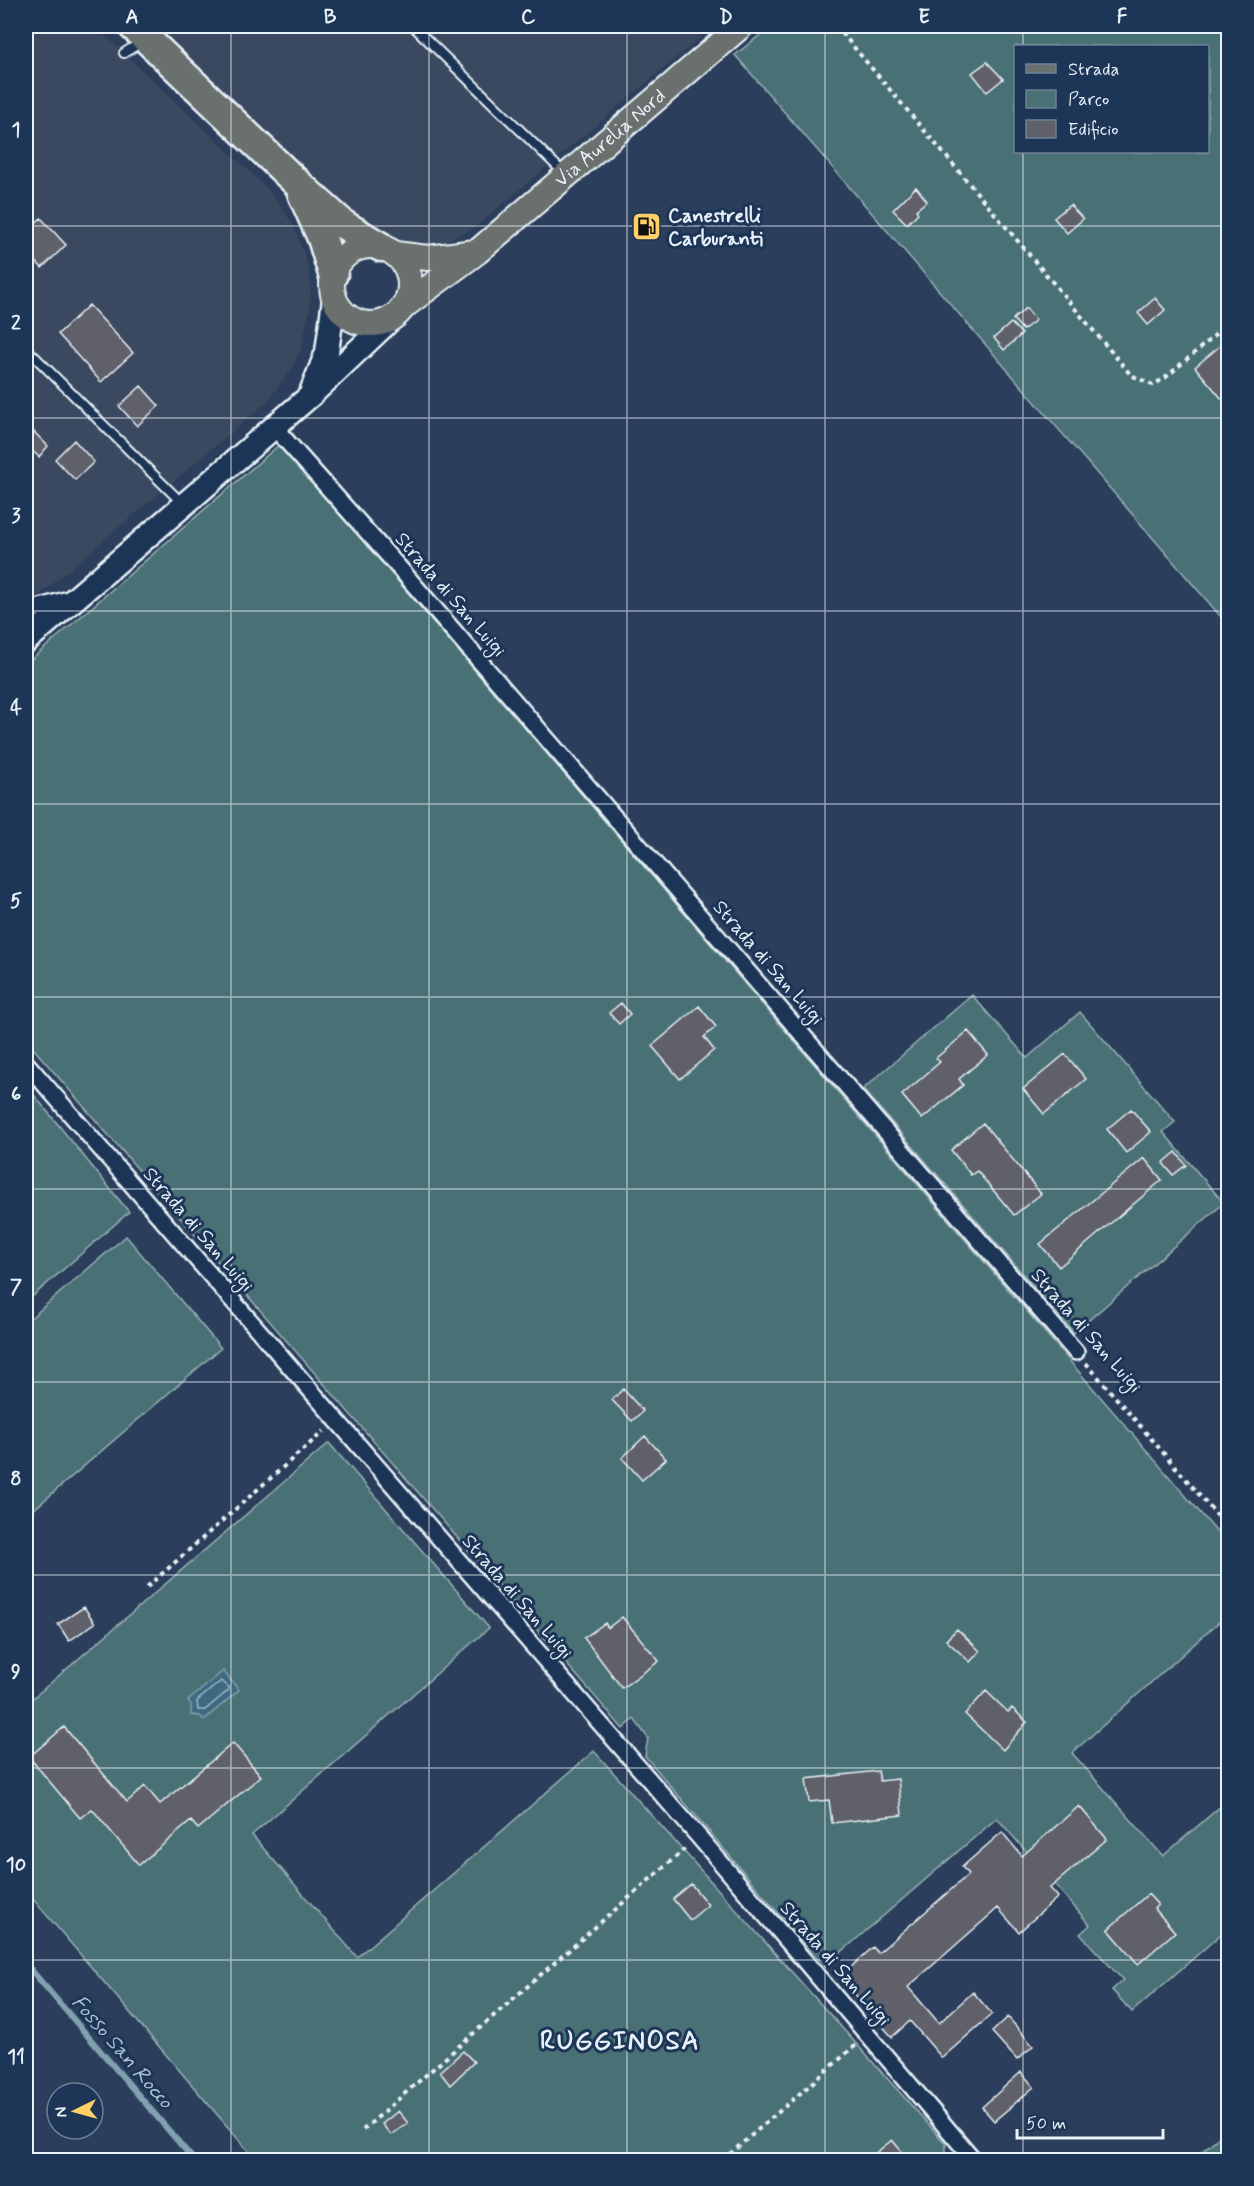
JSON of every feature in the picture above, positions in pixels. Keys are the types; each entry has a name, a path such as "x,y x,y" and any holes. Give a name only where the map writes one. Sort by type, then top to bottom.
{"highway":[{"path":"134,39 344,225 388,251"},
{"path":"297,183 322,238 333,287"}],"main road":[{"name":"Via Aurelia Nord","path":"397,313 477,252 741,26"},
{"path":"310,396 327,351 333,287 338,263 352,251 369,246 428,258 477,252"},
{"path":"26,641 310,396 397,313 410,284 403,263 388,251"},
{"path":"333,287 340,311 351,319 364,324 377,324 397,313"}],"street":[{"name":"Strada di San Luigi","path":"274,427 441,616 1076,1352"},
{"path":"26,611 75,597"},
{"name":"Strada di San Luigi","path":"26,1063 699,1837 974,2160"}],"lane":[{"path":"413,26 567,175"},
{"path":"26,348 184,505"}],"path":[{"path":"836,26 1131,375 1153,385 1165,378 1228,324"},
{"name":"Strada di San Luigi","path":"1076,1352 1228,1528"},
{"path":"147,1587 336,1421"},
{"path":"363,2130 699,1837"},
{"path":"723,2160 868,2034"}],"shaded area":[{"path":"26,26 95,26 270,191 294,226 308,266 311,287 310,308 301,349 292,368 267,402 26,606"},
{"path":"157,26 714,26 474,228 449,240 422,245 393,241 353,216"}],"green space":[{"path":"771,26 1228,26 1228,625 735,55"},
{"path":"280,444 1228,1545 1228,1614 1072,1753 1163,1856 1228,1800 1228,1928 1132,2012 1112,1990 1123,1980 1080,1934 1090,1925 997,1818 824,1967 645,1756 648,1738 634,1719 623,1729 26,1040 26,664"},
{"path":"972,995 1027,1058 1080,1012 1175,1122 1163,1132 1224,1203 1074,1333 863,1089"},
{"path":"26,1085 129,1212 26,1302"},
{"path":"126,1236 221,1348 26,1516 26,1322"},
{"path":"329,1443 489,1628 252,1835 357,1957 594,1751 946,2144 946,2160 256,2160 26,1891 26,1704"},
{"path":"1228,2129 1228,2160 1192,2160"}],"water":[{"path":"223,1671 239,1690 204,1720 200,1716 191,1715 191,1705 188,1701"}],"building":[{"path":"987,62 1003,79 987,92 972,73"},
{"path":"916,187 927,201 916,210 918,213 907,224 893,210"},
{"path":"1070,205 1083,219 1067,233 1054,218"},
{"path":"41,218 66,245 42,268 26,251 26,232"},
{"path":"1155,298 1165,310 1148,325 1138,313"},
{"path":"89,305 133,353 101,382 58,334"},
{"path":"1026,308 1036,320 1023,330 1013,319"},
{"path":"1011,323 1022,334 1004,350 994,338"},
{"path":"1228,339 1228,406 1195,367"},
{"path":"141,386 159,406 137,426 119,406"},
{"path":"26,424 48,446 39,457 26,445"},
{"path":"74,440 94,462 75,480 55,459"},
{"path":"621,1003 630,1014 619,1024 609,1013"},
{"path":"699,1006 716,1027 704,1037 714,1050 680,1079 652,1046"},
{"path":"968,1031 988,1055 959,1079 963,1085 922,1119 902,1095 940,1062 936,1058"},
{"path":"1065,1054 1086,1079 1044,1114 1023,1089"},
{"path":"1131,1109 1151,1132 1126,1153 1107,1129"},
{"path":"983,1123 1041,1194 1014,1215 977,1171 971,1175 951,1150"},
{"path":"1176,1152 1186,1165 1173,1175 1163,1163"},
{"path":"1144,1158 1162,1180 1059,1267 1040,1244"},
{"path":"623,1389 643,1411 632,1421 612,1400"},
{"path":"645,1436 666,1459 642,1480 622,1458"},
{"path":"84,1607 95,1623 69,1641 58,1624"},
{"path":"622,1617 659,1661 622,1688 584,1638 605,1623 608,1628"},
{"path":"957,1629 980,1651 970,1662 946,1640"},
{"path":"986,1691 1008,1712 1012,1708 1027,1722 1003,1750 965,1714"},
{"path":"64,1727 127,1802 145,1786 160,1804 233,1743 261,1776 198,1829 191,1821 139,1865 92,1809 80,1818 29,1757"},
{"path":"878,1771 880,1781 898,1779 902,1815 832,1823 829,1800 809,1802 806,1779"},
{"path":"1079,1806 1107,1839 1050,1888 1058,1897 1019,1932 998,1908 908,1987 939,2023 973,1992 992,2014 942,2058 910,2021 892,2037 840,1977 873,1947 878,1953 969,1874 962,1867 1002,1832 1022,1856"},
{"path":"691,1884 708,1905 690,1920 673,1899"},
{"path":"1148,1894 1158,1905 1154,1908 1175,1932 1138,1964 1108,1929"},
{"path":"1008,2017 1033,2046 1017,2060 992,2032"},
{"path":"463,2051 474,2062 450,2085 440,2072"},
{"path":"1021,2072 1034,2087 994,2121 982,2107"},
{"path":"398,2111 408,2123 391,2135 382,2124"},
{"path":"892,2140 909,2160 867,2160"}],"waterway":[{"name":"Fosso San Rocco","path":"26,1964 194,2160"}],"place":[{"name":"Canestrelli Carburanti","path":"647,227"}],"district":[{"name":"RUGGINOSA","path":"620,2042"}]}
